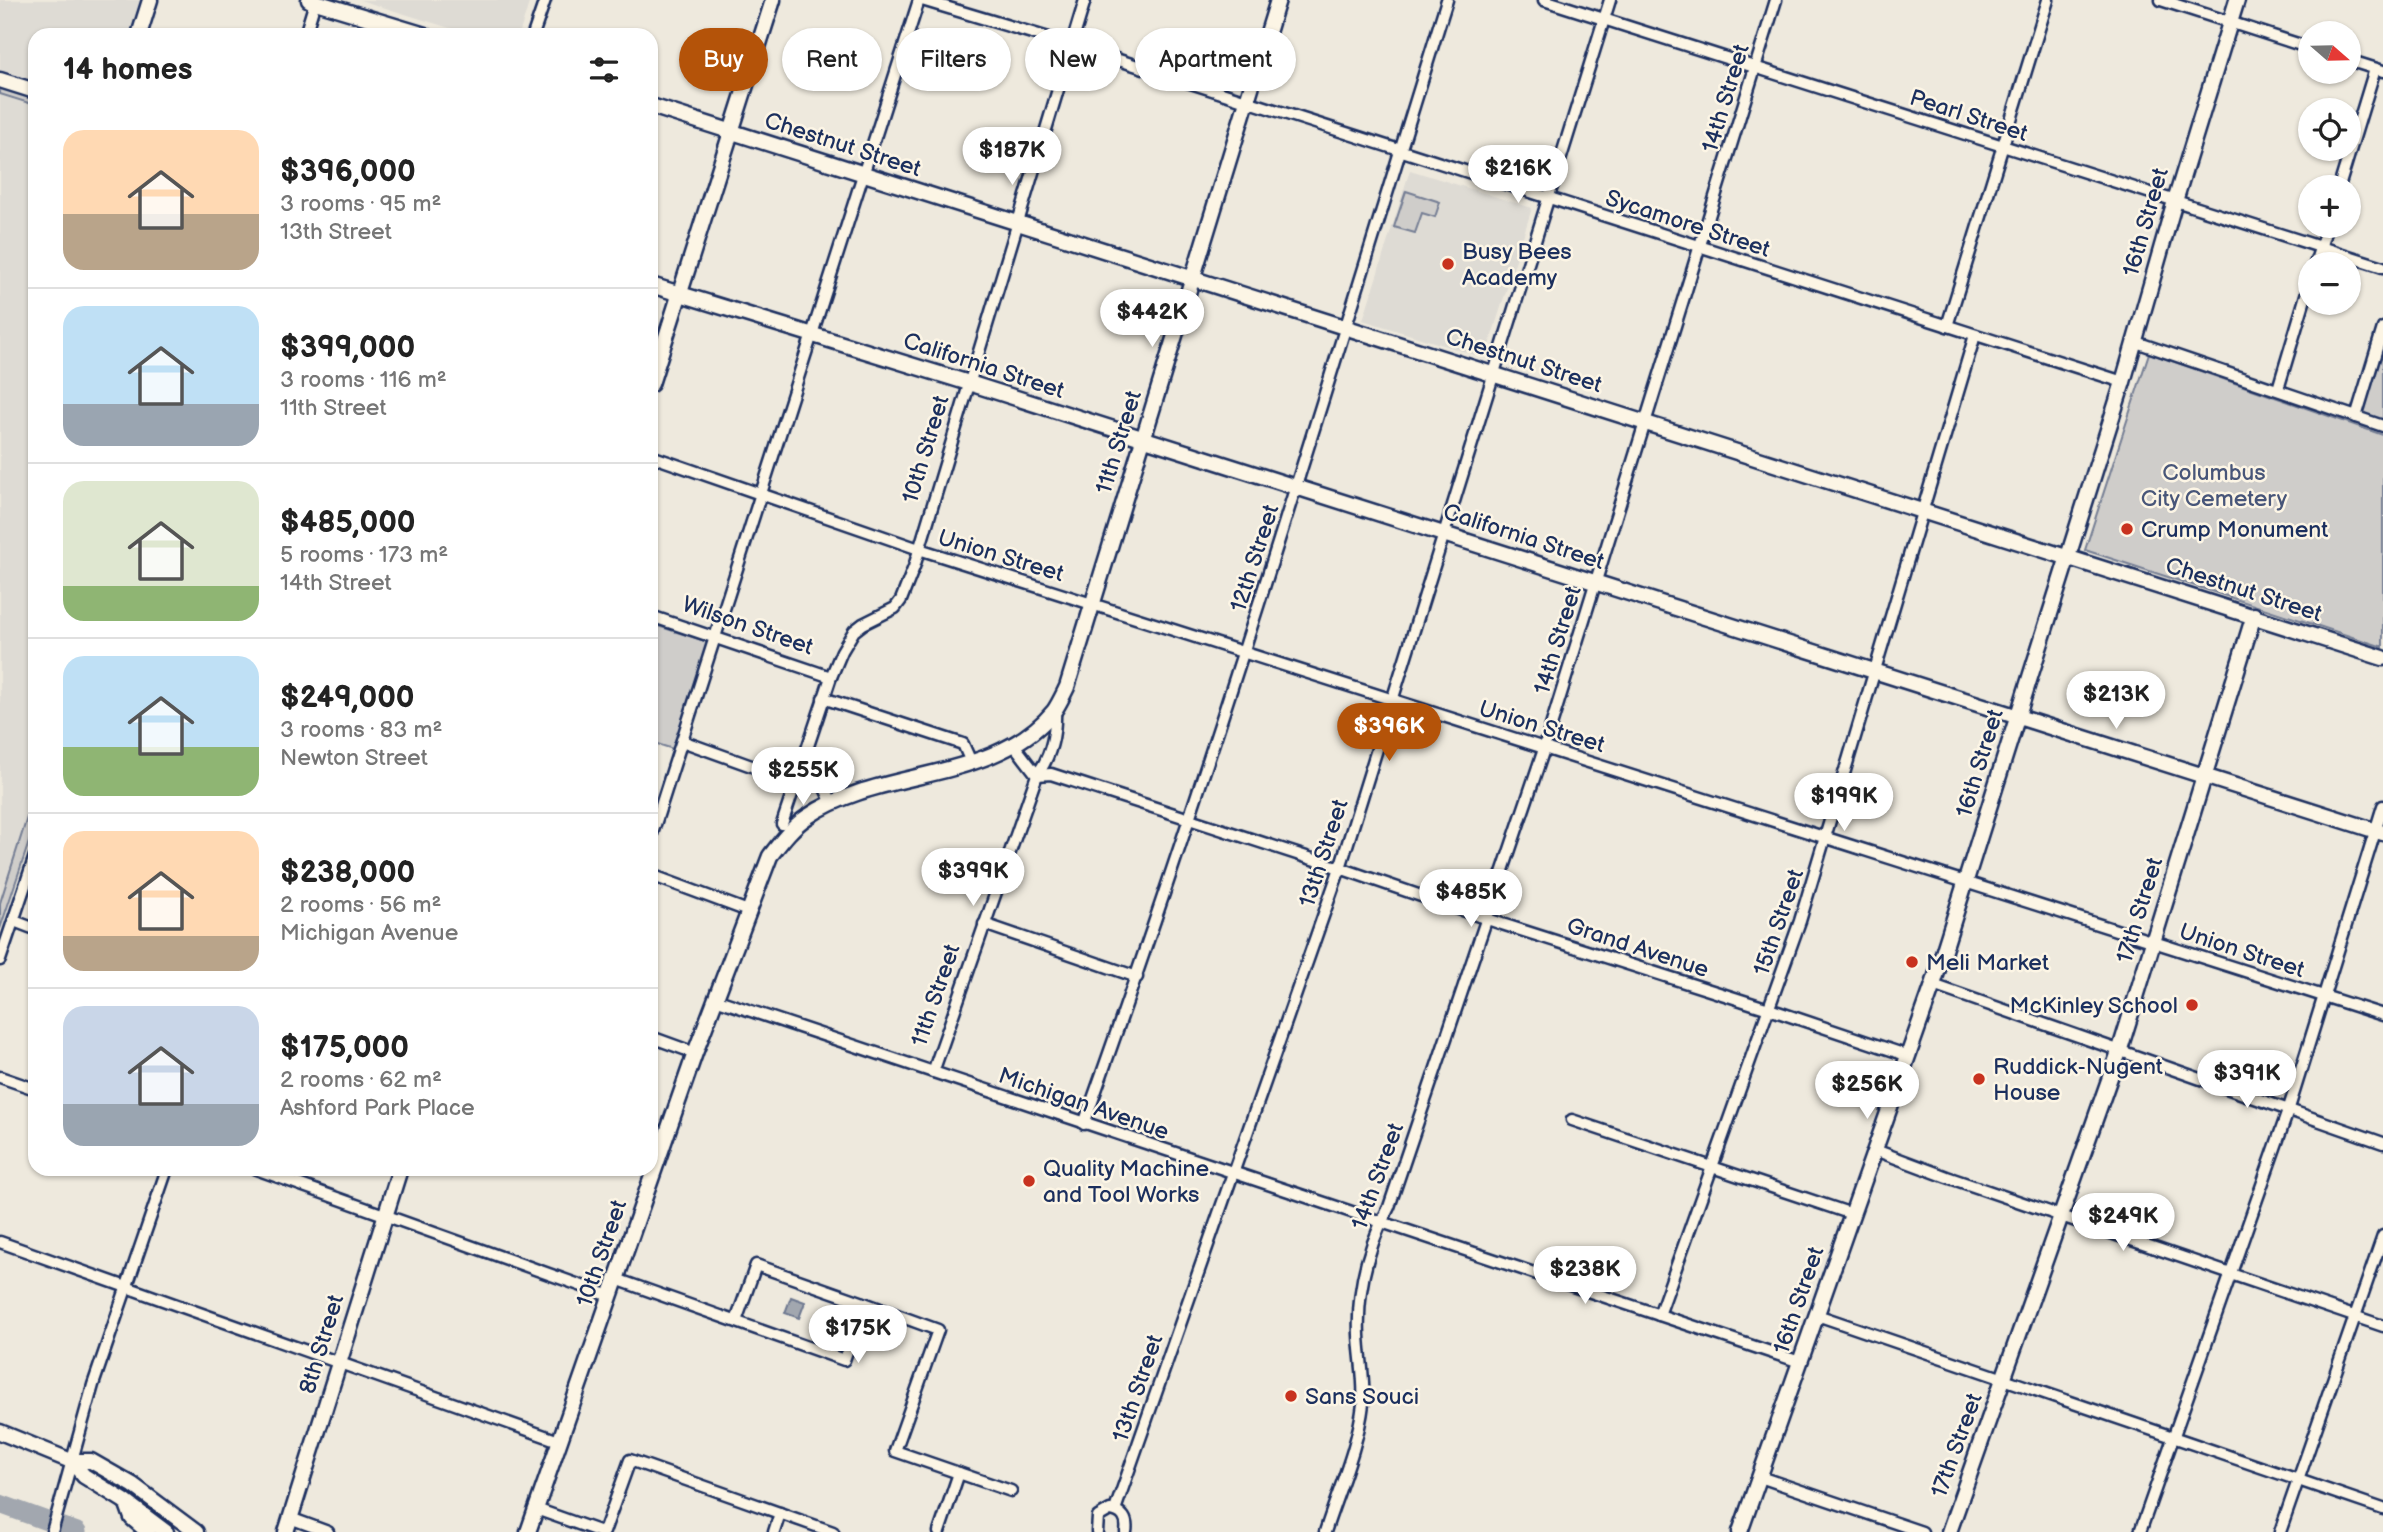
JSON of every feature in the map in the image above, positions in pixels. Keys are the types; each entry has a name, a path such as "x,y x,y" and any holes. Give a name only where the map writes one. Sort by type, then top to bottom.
{"street":[{"path":"141,28 150,0"},
{"path":"535,28 545,0"},
{"path":"658,363 774,0"},
{"path":"658,815 920,0"},
{"name":"Sycamore Street","path":"920,0 1025,31"},
{"name":"10th Street","path":"1077,28 1085,0"},
{"name":"11th Street","path":"933,1072 1037,775 1046,763 1055,730 1055,710 1067,687 1279,0"},
{"name":"12th Street","path":"1084,1124 1137,977 1244,652 1447,0"},
{"name":"Pearl Street","path":"1544,0 2383,267"},
{"name":"13th Street","path":"1097,1532 1098,1517 1105,1511 1115,1510 1340,868 1610,0"},
{"name":"14th Street","path":"1325,1532 1357,1434 1363,1406 1359,1304 1363,1274 1380,1223 1389,1207 1545,747 1776,0"},
{"path":"1947,326 2048,0"},
{"path":"2161,0 2298,44"},
{"name":"16th Street","path":"1740,1532 1933,985 2123,382 2133,341 2237,0"},
{"path":"306,28 312,1 402,28"},
{"name":"Sycamore Street","path":"1121,61 2123,382"},
{"path":"2343,175 2379,70 2361,64"},
{"path":"0,80 28,89"},
{"name":"10th Street","path":"658,1146 748,911 770,856 784,830 802,762 842,651 854,631 895,608 901,600 919,549 1058,91"},
{"name":"Chestnut Street","path":"658,108 2383,658"},
{"path":"2319,252 2323,238"},
{"name":"California Street","path":"658,287 969,383 2379,832"},
{"path":"2278,389 2300,315"},
{"path":"2356,417 2383,328"},
{"name":"15th Street","path":"1659,1315 1769,1009 1827,837 1975,335"},
{"path":"2133,341 2383,426"},
{"name":"Union Street","path":"658,458 919,549 2383,1015"},
{"name":"17th Street","path":"1949,1532 2120,1049 2254,615"},
{"name":"Wilson Street","path":"658,619 831,677"},
{"path":"824,698 963,744 971,762"},
{"path":"784,830 832,803 971,762 1014,745 1055,710"},
{"path":"682,741 796,782"},
{"path":"1014,745 1037,775"},
{"path":"802,762 815,767 832,803"},
{"name":"Grand Avenue","path":"1037,775 1051,774 1909,1056"},
{"path":"2140,1532 2289,1108 2323,996 2379,832 2383,806"},
{"path":"0,960 28,877"},
{"path":"658,878 748,911"},
{"path":"13,921 28,926"},
{"path":"984,924 1137,977"},
{"path":"1933,985 2383,1143"},
{"name":"Michigan Avenue","path":"715,999 1800,1362"},
{"path":"658,1040 695,1053"},
{"path":"0,1077 28,1087"},
{"path":"1572,1120 1852,1214"},
{"path":"1875,1150 2383,1326"},
{"path":"52,1532 93,1385 165,1176"},
{"path":"275,1176 610,1296"},
{"name":"8th Street","path":"288,1525 398,1176"},
{"name":"10th Street","path":"527,1532 616,1279 648,1176"},
{"path":"2280,1532 2383,1236"},
{"path":"0,1242 559,1441"},
{"path":"736,1321 756,1265 938,1330 895,1451 1011,1491"},
{"path":"616,1279 844,1360 864,1303"},
{"path":"1817,1315 2383,1509"},
{"path":"0,1432 71,1461 91,1461 133,1485 196,1532"},
{"path":"536,1509 603,1532 630,1460 833,1532"},
{"path":"71,1461 85,1476 166,1532"},
{"path":"939,1532 959,1473"},
{"path":"1760,1477 1922,1532"},
{"path":"126,1502 132,1518 148,1532"},
{"path":"1115,1510 1124,1516 1126,1532"},
{"path":"774,1532 780,1513"},
{"path":"288,1525 328,1532"}],"shaded area":[{"path":"0,0 141,0 132,28 28,28 28,80 0,71"},
{"path":"360,0 530,0 521,28 450,28"},
{"path":"0,95 28,104 28,826 0,909"},
{"name":"Busy Bees Academy","path":"1410,170 1532,208 1485,358 1363,320"},
{"path":"791,1297 805,1302 799,1318 785,1313"}],"green space":[{"path":"0,87 28,96 28,103 0,94"},
{"path":"1406,191 1440,202 1435,217 1422,213 1415,233 1394,227"},
{"path":"2383,336 2383,426 2356,417"},
{"name":"Columbus City Cemetery","path":"2149,353 2383,435 2383,647 2085,550"},
{"path":"658,626 708,642 673,749 658,744"},
{"path":"28,815 28,845 0,929 0,903"}],"waterway":[{"path":"0,1504 77,1532"}],"place":[{"name":"Busy Bees Academy","path":"1448,264"},
{"name":"Crump Monument","path":"2127,529"},
{"name":"Meli Market","path":"1912,962"},
{"name":"McKinley School","path":"2192,1005"},
{"name":"Ruddick-Nugent House","path":"1979,1079"},
{"name":"Quality Machine and Tool Works","path":"1029,1181"},
{"name":"Sans Souci","path":"1291,1396"}]}
